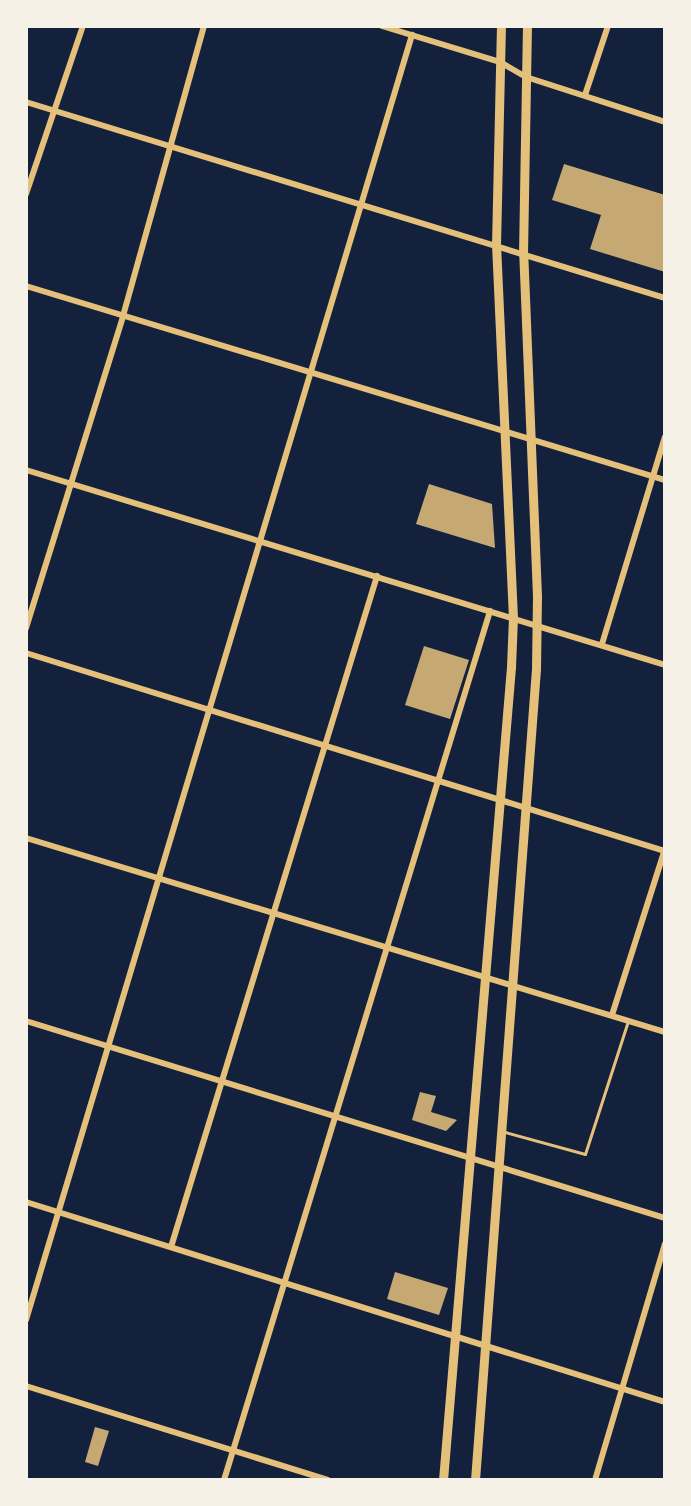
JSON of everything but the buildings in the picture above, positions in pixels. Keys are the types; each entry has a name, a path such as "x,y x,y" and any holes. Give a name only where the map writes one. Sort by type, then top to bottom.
{"main road":[{"path":"443,1480 513,618 496,245 501,26"},
{"path":"475,1480 537,625 523,254 527,26"}],"street":[{"path":"26,194 83,26"},
{"path":"26,628 123,316 204,26"},
{"path":"382,26 500,62 526,77 665,122"},
{"path":"585,95 608,26"},
{"path":"26,1320 212,710 359,204 412,35"},
{"path":"26,102 665,298"},
{"path":"26,286 665,480"},
{"path":"602,644 665,437"},
{"path":"26,470 665,665"},
{"path":"171,1247 271,912 377,576"},
{"path":"224,1480 490,611"},
{"path":"26,653 665,850 612,1015"},
{"path":"26,838 665,1032"},
{"path":"26,1021 665,1218"},
{"path":"26,1202 665,1402"},
{"path":"595,1480 665,1244"},
{"path":"26,1386 328,1480"}],"lane":[{"path":"500,1130 585,1154 628,1021"}]}
